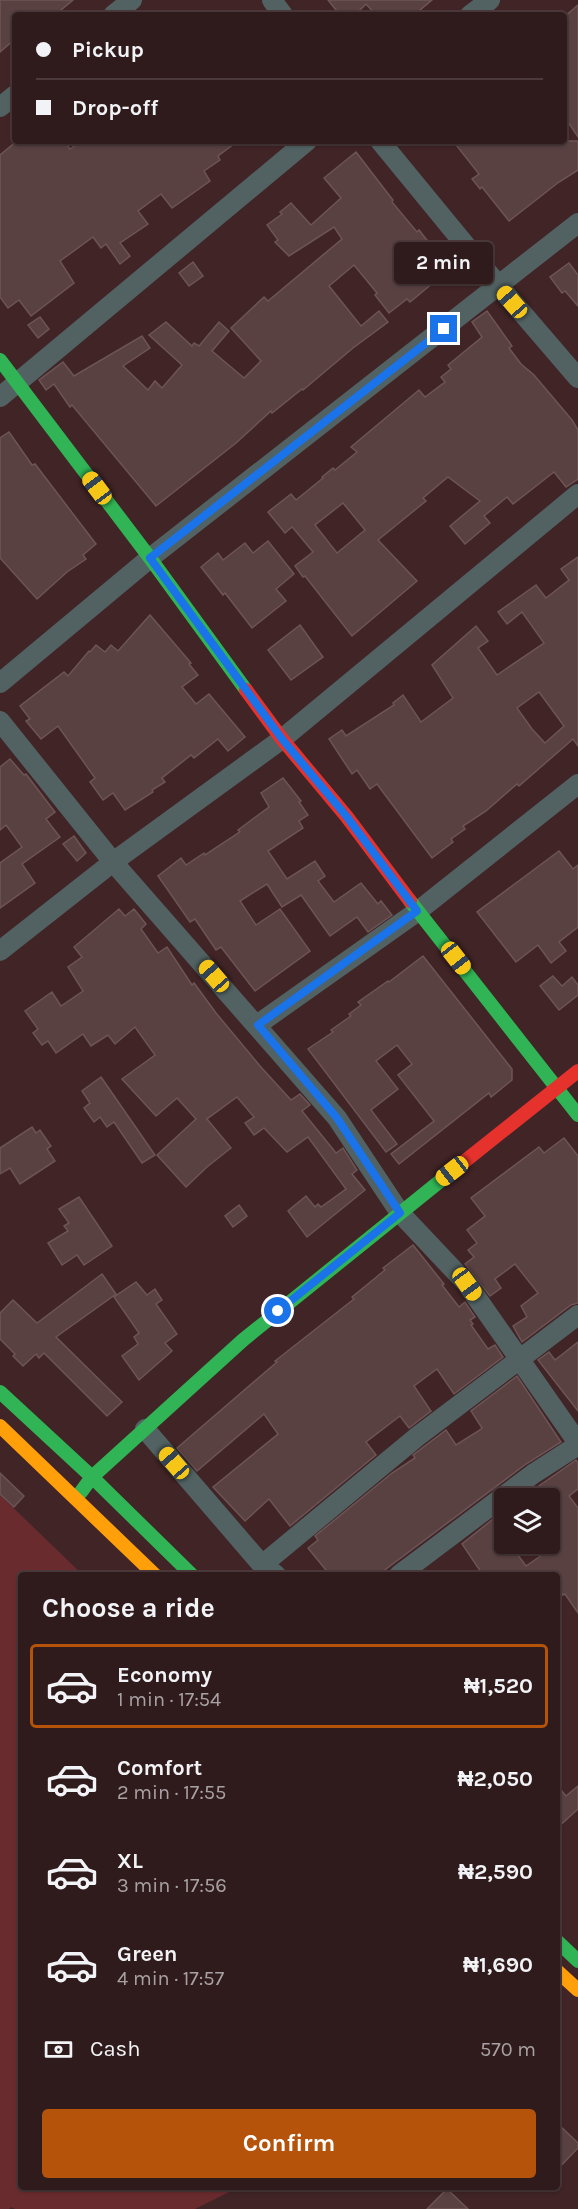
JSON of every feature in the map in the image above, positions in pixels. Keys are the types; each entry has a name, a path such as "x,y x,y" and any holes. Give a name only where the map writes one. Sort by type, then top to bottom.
{"main road":[{"path":"0,360 150,558 282,739 347,817 417,911 578,1114"},
{"path":"77,1498 92,1477 243,1340 578,1071"},
{"path":"0,1392 92,1477 189,1572"},
{"path":"0,1426 153,1572"},
{"path":"560,1944 578,1961"},
{"path":"560,1974 578,1990"}],"street":[{"path":"117,12 132,0"},
{"path":"474,12 490,0"},
{"path":"0,107 12,97"},
{"path":"0,397 303,144"},
{"path":"382,144 578,378"},
{"path":"0,683 150,558 578,223"},
{"path":"0,951 113,862 282,739 578,494"},
{"path":"0,721 113,862 337,1118 400,1213 467,1284 578,1444 533,1474 403,1572"},
{"path":"258,1025 417,911 578,784"},
{"path":"145,1429 269,1570 418,1436 578,1315"}],"shaded area":[{"path":"0,1495 80,1572 18,1572 18,2190 233,2190 195,2209 15,2209 11,2207 0,2209"}],"building":[{"path":"0,0 73,0 59,12 12,12 12,42 0,52"},
{"path":"328,0 432,0 418,12 373,12 366,4 358,12 338,12"},
{"path":"578,5 578,137 567,120 567,14"},
{"path":"567,141 578,141 578,170 509,221 482,187 480,189 472,179 479,174 455,144 567,144"},
{"path":"13,144 66,144 70,149 78,144 234,144 218,156 220,160 204,171 210,181 172,208 161,194 138,211 148,224 120,243 130,256 120,264 106,244 101,248 93,237 60,261 74,283 31,316 19,300 8,308 0,297 0,155"},
{"path":"356,152 393,200 392,202 417,232 419,230 451,271 410,302 407,299 389,313 375,295 377,293 354,265 329,286 361,326 379,311 388,322 303,390 272,413 271,411 236,443 156,506 72,405 70,407 54,384 46,390 39,380 63,362 74,376 142,336 150,348 123,366 148,390 155,381 162,388 182,365 149,335 166,322 192,346 194,343 199,346 219,322 229,331 212,351 244,378 261,361 231,328 264,297 268,301 342,239 334,227 289,256 275,242 278,240 267,225 282,214 280,212 291,203 311,225 341,198 324,178"},
{"path":"193,262 203,276 189,286 179,273"},
{"path":"569,263 578,275 578,306 565,291 562,293 550,277"},
{"path":"487,311 512,346 509,348 521,364 534,375 572,420 578,430 578,479 566,487 554,472 513,504 507,497 484,516 490,523 465,544 450,526 480,501 448,477 423,498 426,501 378,540 417,581 352,636 295,566 313,552 292,527 285,533 268,512 291,494 296,500 333,468 335,470 357,452 351,447 419,390 425,397 445,382 441,377 451,369 448,365 482,337 472,322","holes":["343,503 365,530 337,553 315,525"]},
{"path":"40,317 49,329 38,338 28,325"},
{"path":"9,432 32,465 35,464 96,544 83,555 86,559 67,572 37,599 0,558 0,438"},
{"path":"268,541 294,574 276,589 286,601 252,628 201,567 218,553 223,560 245,543 253,553"},
{"path":"578,557 578,746 573,739 519,786 517,784 486,811 463,826 465,829 451,839 453,842 432,858 377,784 370,789 357,770 352,774 329,739 342,730 346,736 394,705 393,703 403,695 421,722 453,698 432,665 476,626 488,641 478,648 497,675 544,643 522,612 507,624 498,612 536,585 546,598 569,580 561,569","holes":["539,692 564,726 545,743 517,708"]},
{"path":"150,615 191,663 189,664 198,675 182,687 196,704 209,694 245,737 228,751 218,739 194,758 191,755 162,778 165,782 152,790 153,792 125,810 113,793 103,800 90,782 95,778 58,726 41,739 26,721 30,719 20,706 64,672 68,676 96,645 105,652 111,645 118,651"},
{"path":"300,625 323,657 291,680 268,650"},
{"path":"10,759 24,775 26,774 55,812 46,819 60,837 22,864 35,883 0,908 0,863 22,847 6,825 0,830 0,767"},
{"path":"283,778 301,801 299,802 308,815 299,821 303,828 268,851 287,879 315,861 325,876 318,881 334,902 361,883 378,904 381,901 392,915 368,932 357,917 330,936 301,895 282,907 267,884 240,901 256,925 280,909 310,951 255,991 221,947 216,950 195,919 190,922 158,876 181,858 186,865 240,832 238,830 269,807 261,793"},
{"path":"74,836 86,853 77,861 63,844"},
{"path":"559,851 573,869 578,865 578,927 559,942 566,951 551,963 538,945 516,962 477,912"},
{"path":"119,909 125,916 134,909 146,924 141,929 158,953 167,947 192,985 194,983 260,1066 291,1100 300,1094 310,1105 302,1111 336,1153 343,1148 357,1170 352,1174 365,1190 307,1237 288,1211 306,1196 315,1207 318,1204 321,1207 346,1189 308,1137 287,1152 264,1128 254,1135 245,1123 254,1117 237,1097 207,1119 231,1148 186,1187 157,1155 196,1119 177,1098 156,1116 122,1079 155,1055 135,1027 115,1044 108,1035 91,1046 83,1034 56,1053 48,1041 42,1045 33,1033 38,1029 25,1011 52,992 61,1006 83,991 68,967 82,957 74,947"},
{"path":"423,956 512,1069 512,1080 491,1097 489,1093 399,1164 391,1154 434,1121 398,1075 412,1064 397,1045 376,1061 398,1089 371,1110 397,1144 386,1152 308,1049 351,1016 349,1014 361,1005 358,1002"},
{"path":"553,976 562,986 572,977 578,985 578,995 559,1010 540,986"},
{"path":"101,1077 155,1155 142,1163 114,1122 107,1127 100,1117 94,1122 84,1108 90,1103 82,1091"},
{"path":"32,1127 36,1133 40,1130 51,1146 47,1149 55,1161 20,1184 10,1168 0,1174 0,1148"},
{"path":"564,1138 578,1156 578,1303 571,1305 522,1342 513,1326 527,1317 521,1306 538,1293 515,1264 495,1279 501,1288 490,1296 465,1264 474,1257 468,1250 477,1243 467,1230 485,1216 471,1198 539,1147 544,1153"},
{"path":"79,1197 112,1246 84,1265 77,1255 62,1265 48,1243 68,1231 64,1226 69,1223 59,1209"},
{"path":"239,1205 247,1216 233,1227 225,1216"},
{"path":"413,1245 459,1307 465,1302 475,1317 470,1320 473,1324 471,1325 488,1349 495,1345 503,1357 454,1394 437,1369 414,1386 431,1411 409,1428 400,1416 366,1442 376,1455 290,1526 269,1499 245,1521 213,1487 278,1434 264,1414 197,1471 177,1448 277,1362 275,1361 354,1299 352,1297 385,1270 383,1268"},
{"path":"102,1274 116,1294 56,1337 122,1402 107,1416 44,1353 39,1358 36,1354 23,1366 0,1339 0,1313 13,1300 37,1323"},
{"path":"136,1282 147,1295 155,1289 162,1300 156,1304 177,1334 165,1343 172,1351 139,1380 122,1356 138,1344 134,1337 139,1333 114,1297"},
{"path":"578,1342 578,1411 538,1360 549,1352 555,1360"},
{"path":"517,1376 561,1442 526,1464 382,1572 328,1572 308,1548 318,1540 315,1536 392,1473 415,1458 413,1455 446,1430 456,1445 482,1428 471,1411"},
{"path":"576,1460 578,1489 569,1496 578,1508 578,1613 565,1594 563,1595 560,1591 560,1572 481,1572 462,1544 493,1519 494,1554 517,1554 526,1566 543,1554 560,1554 560,1488 536,1488"},
{"path":"0,1473 24,1496 14,1507 0,1494"},
{"path":"578,1786 578,1809 560,1825 560,1789 566,1796"},
{"path":"560,2126 578,2143 578,2148 560,2167"},
{"path":"448,2190 468,2209 427,2209"}],"traffic: fast":[{"path":"0,360 150,558 246,690"},
{"path":"410,901 578,1115"},
{"path":"81,1492 92,1477 243,1340 460,1165"},
{"path":"0,1392 92,1477 189,1572"},
{"path":"560,1944 578,1961"}],"traffic: slow":[{"path":"0,1426 152,1572"},
{"path":"560,1974 578,1990"}],"traffic: jam":[{"path":"246,690 282,739 347,817 410,901"},
{"path":"460,1165 578,1071"}],"route":[{"path":"278,1311 400,1213 337,1118 258,1025 417,911 347,817 282,739 150,558 444,329"}]}
